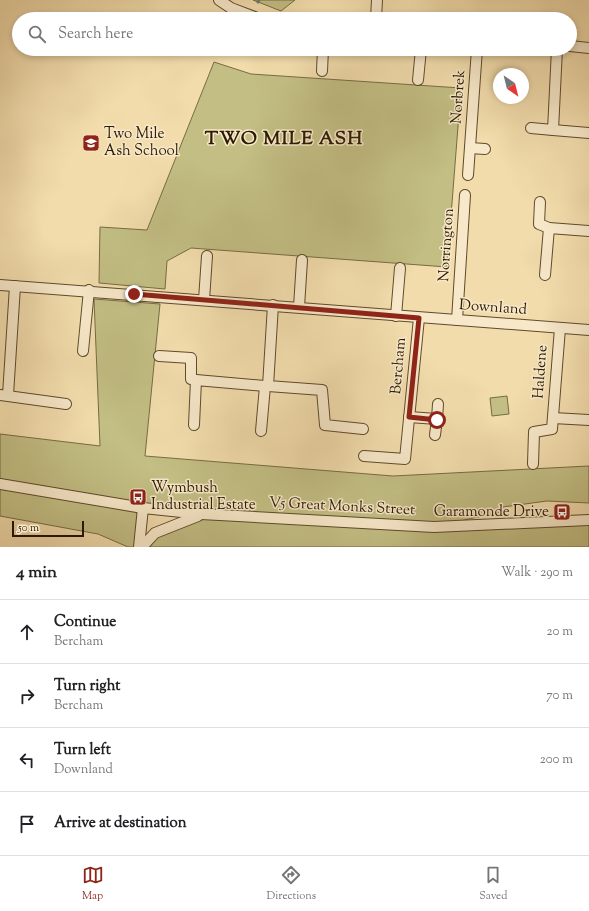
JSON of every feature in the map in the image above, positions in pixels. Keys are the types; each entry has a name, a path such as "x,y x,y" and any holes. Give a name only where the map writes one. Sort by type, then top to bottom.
{"street":[{"path":"219,0 231,8 242,12"},
{"path":"376,12 377,0"},
{"path":"577,47 589,48"},
{"path":"322,71 323,56"},
{"path":"418,80 420,56"},
{"name":"Norbrek","path":"468,175 477,56"},
{"path":"553,130 557,56"},
{"path":"531,128 589,133"},
{"path":"470,148 485,149"},
{"name":"Norrington","path":"457,320 465,195"},
{"path":"540,202 539,224 549,228 589,231"},
{"path":"545,275 549,228"},
{"path":"204,300 207,256"},
{"path":"299,307 302,260"},
{"path":"396,316 400,268"},
{"name":"Downland","path":"0,285 89,290 419,318 589,330"},
{"path":"15,286 4,395 66,404"},
{"path":"83,351 89,290"},
{"path":"261,431 273,305"},
{"name":"Bercham","path":"364,456 405,459 419,318"},
{"name":"Haldene","path":"532,464 534,432 552,429 560,328"},
{"path":"158,356 191,358 191,379 322,390 325,425 363,429"},
{"path":"194,425 196,380"},
{"path":"435,435 438,404"},
{"name":"Bercham","path":"409,417 437,420"},
{"name":"Haldene","path":"553,418 589,420"},
{"name":"V5 Great Monks Street","path":"0,484 70,497 143,508 201,514 434,527 486,526 589,520"},
{"path":"140,547 143,508"},
{"path":"140,547 155,533 201,514"}],"shaded area":[{"path":"253,0 295,0 281,11"},
{"path":"214,62 251,74 461,88 447,267 191,248 167,261 165,289 99,283 100,227 147,230"},
{"path":"94,299 160,304 145,456 393,476 589,466 589,503 547,501 503,507 501,512 437,526 589,520 589,547 142,547 155,533 200,515 144,508 139,547 128,547 98,534 0,516 0,434 100,446"},
{"path":"507,396 509,414 492,416 490,398"}],"place":[{"name":"Two Mile Ash School","path":"91,143"},
{"name":"Wymbush Industrial Estate","path":"138,497"},
{"name":"Garamonde Drive","path":"562,512"}],"district":[{"name":"TWO MILE ASH","path":"284,139"}],"route":[{"path":"134,294 419,318 409,417 437,420"}]}
